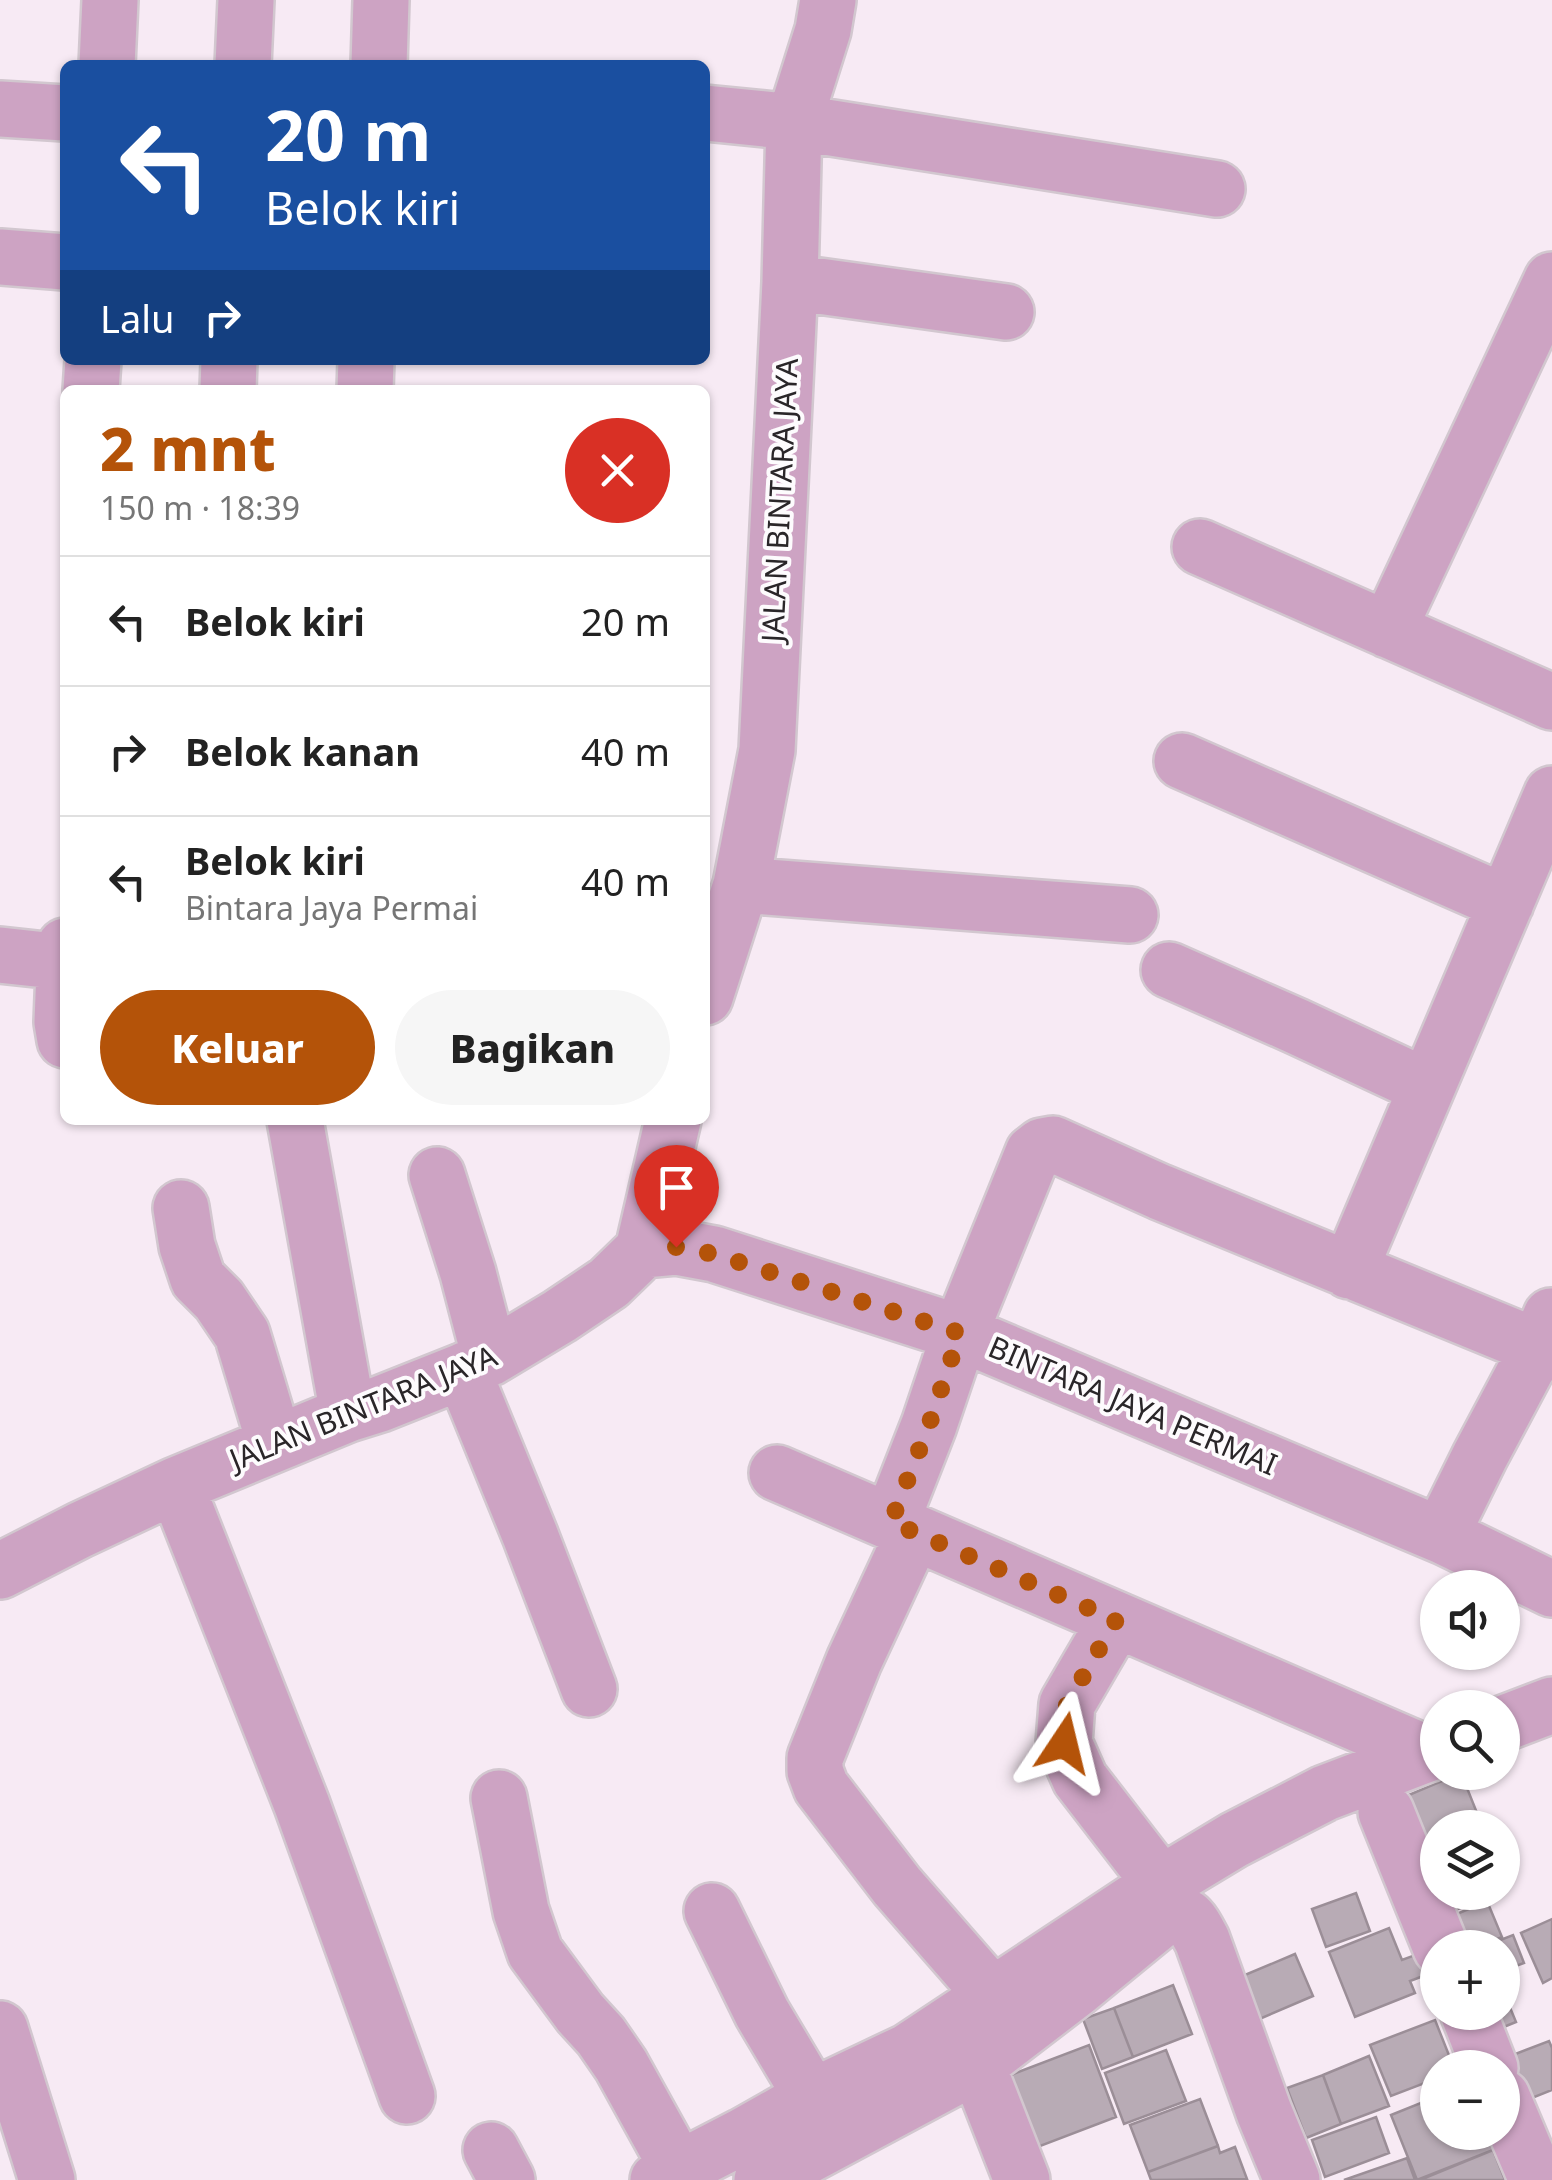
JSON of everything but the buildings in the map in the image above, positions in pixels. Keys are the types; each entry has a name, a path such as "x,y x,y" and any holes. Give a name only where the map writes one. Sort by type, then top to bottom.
{"street":[{"path":"107,60 110,0"},
{"path":"243,60 246,0"},
{"path":"379,60 381,0"},
{"name":"JALAN BINTARA JAYA","path":"710,981 741,884 766,750 790,282 794,122 823,30 828,0"},
{"path":"0,109 60,112"},
{"path":"710,114 794,122 1217,188"},
{"path":"0,257 60,262"},
{"path":"1388,630 1552,280"},
{"path":"790,282 1006,312"},
{"path":"1200,547 1552,702"},
{"path":"1182,760 1506,903"},
{"path":"1349,1271 1552,794"},
{"path":"741,884 1130,915"},
{"path":"0,955 60,962"},
{"path":"1169,970 1428,1087"},
{"path":"296,1125 348,1414"},
{"path":"643,1250 672,1125"},
{"path":"993,1996 897,1886 821,1787 815,1758 902,1528 929,1425 960,1333 1033,1154 1042,1146 1053,1144 1349,1271 1547,1338 1480,1456 1441,1535"},
{"path":"437,1175 468,1272 477,1364 530,1535 589,1689"},
{"path":"181,1208 198,1279 219,1300 242,1334 275,1444"},
{"name":"BINTARA JAYA PERMAI","path":"643,1250 676,1247 714,1254 960,1333 1441,1535 1552,1588"},
{"name":"JALAN BINTARA JAYA","path":"0,1571 176,1484 477,1364 609,1284 643,1250"},
{"path":"777,1473 1420,1747"},
{"path":"176,1484 302,1804 407,2096"},
{"path":"1116,1620 1067,1704 1064,1743 1080,1779 1161,1884"},
{"path":"1520,1717 1552,1705"},
{"path":"499,1798 522,1910 536,1952 622,2064 668,2175 812,2097 909,2051 1234,1840 1324,1794 1420,1757"},
{"path":"1386,1812 1434,1930"},
{"path":"712,1911 762,2013 812,2097"},
{"path":"762,2180 977,2064 1173,1913 1190,1918 1202,1940 1292,2180"},
{"path":"0,2029 47,2180"},
{"path":"977,2064 1022,2180"}],"route":[{"path":"676,1247 714,1254 960,1333 891,1522 1116,1620 1067,1704 1064,1743"}]}
